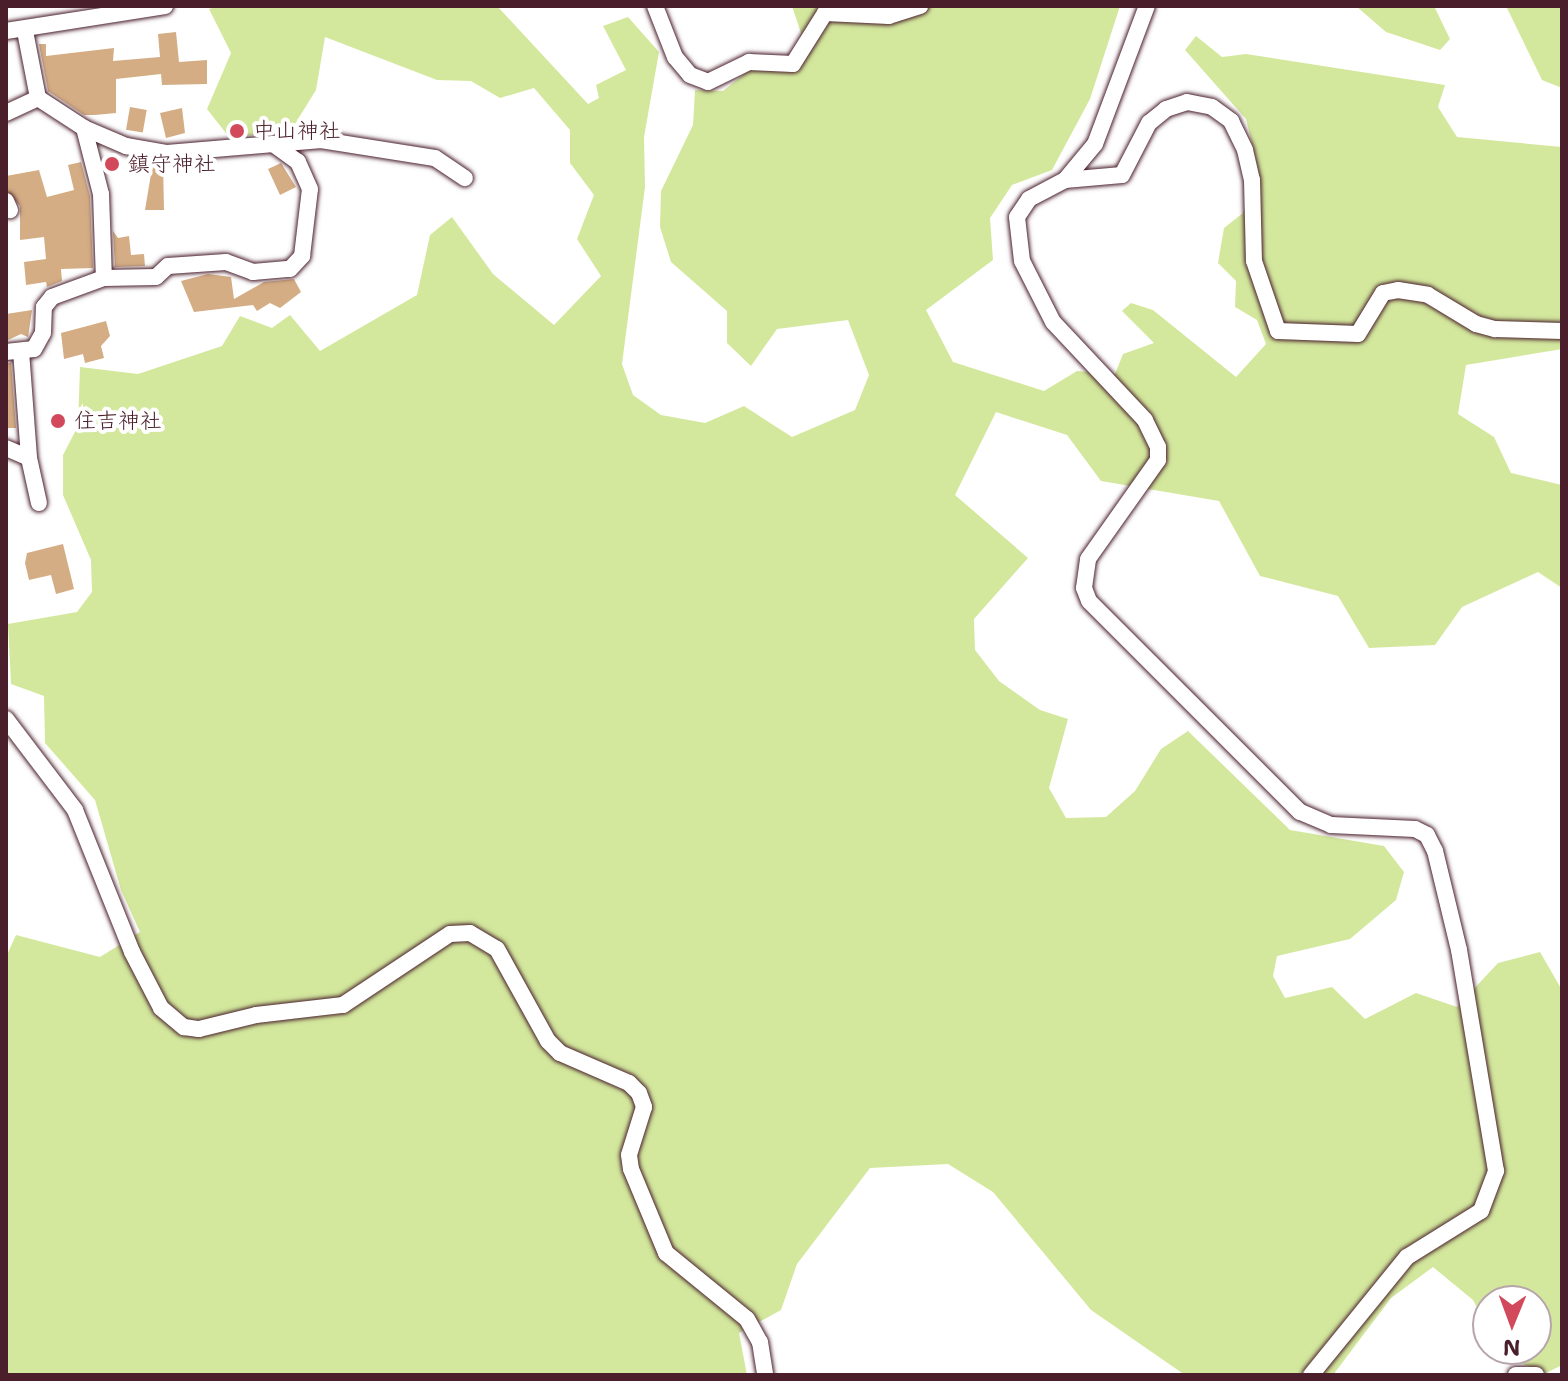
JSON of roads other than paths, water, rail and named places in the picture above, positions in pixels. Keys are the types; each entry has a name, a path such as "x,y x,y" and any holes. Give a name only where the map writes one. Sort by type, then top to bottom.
{"street":[{"path":"6,31 25,31 165,6"},
{"path":"655,6 682,66 708,82 749,62 793,64 825,13 889,16 920,6"},
{"path":"1147,6 1095,144 1065,180 1029,199 1017,217 1022,261 1053,322 1145,420 1158,447 1158,460 1088,559 1084,588 1089,601 1300,812 1331,825 1394,825 1427,835 1459,950 1494,1141 1496,1171 1481,1211 1464,1225 1407,1257 1311,1375"},
{"path":"25,31 38,98 84,128 126,146 167,153 273,144 357,144 435,158 465,178"},
{"path":"6,113 38,98"},
{"path":"1065,180 1122,175 1149,123 1166,109 1187,102 1212,107 1231,121 1245,150 1252,180 1254,261 1278,331 1358,334 1383,293 1398,290 1428,295 1476,324 1495,329 1562,331"},
{"path":"84,128 101,194 104,278"},
{"path":"39,503 29,458 14,351 34,349 43,333 44,307 52,297 104,278 156,277 168,266 226,262 253,272 290,269 302,256 310,189 298,162 273,144"},
{"path":"6,448 29,458"},
{"path":"6,719 75,810 132,952 161,1008 184,1027 199,1029 256,1015 343,1005 450,934 470,933 497,949 548,1041 639,1093 644,1107 629,1155 631,1169 666,1253 747,1319 760,1342 765,1375"},
{"path":"1516,1375 1536,1375"}],"place":[{"name":"中山神社","path":"237,131"},
{"name":"鎮守神社","path":"112,164"},
{"name":"住吉神社","path":"58,421"}]}
